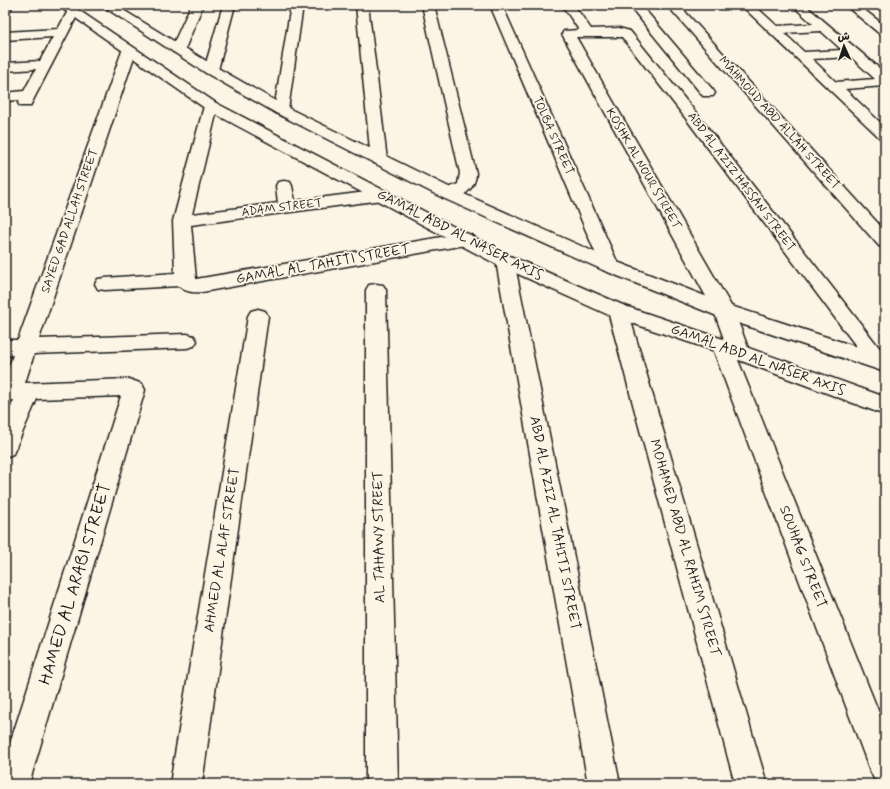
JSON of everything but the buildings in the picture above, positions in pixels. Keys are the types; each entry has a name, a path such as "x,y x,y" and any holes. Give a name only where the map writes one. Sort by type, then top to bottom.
{"street":[{"path":"5,9 7,5"},
{"path":"107,5 211,70 281,110 449,194 610,266 724,311 881,363"},
{"path":"178,49 197,5"},
{"path":"211,70 228,5"},
{"path":"281,110 296,5"},
{"path":"362,5 379,160"},
{"path":"428,5 469,180 458,192 449,194"},
{"name":"TOLBA STREET","path":"496,5 610,266"},
{"path":"568,5 587,33"},
{"path":"635,5 708,93"},
{"name":"MAHMOUD ABD ALLAH STREET","path":"673,5 885,242"},
{"path":"747,5 885,135"},
{"path":"798,5 885,81"},
{"path":"851,5 885,32"},
{"path":"5,96 27,99 62,33 68,9"},
{"name":"GAMAL ABD AL NASER AXIS","path":"68,9 211,106 505,261 618,311 885,406"},
{"path":"774,30 823,27"},
{"name":"ABD AL AZIZ HASSAN STREET","path":"587,33 619,32 626,34 692,117 881,363"},
{"path":"5,36 62,33"},
{"name":"KOSHK AL NOUR STREET","path":"587,33 570,34 568,36 724,311 731,350"},
{"name":"SAYED GAD ALLAH STREET","path":"5,447 15,391 26,347 129,51"},
{"path":"802,56 854,53"},
{"path":"5,67 46,65"},
{"path":"834,86 885,81"},
{"path":"105,284 185,279 182,221 211,106"},
{"path":"866,116 885,115"},
{"path":"284,186 287,207"},
{"name":"ADAM STREET","path":"182,221 382,195"},
{"name":"GAMAL AL TAHITI STREET","path":"185,279 191,286 205,286 464,239"},
{"name":"ABD AL AZIZ AL TAHITI STREET","path":"505,261 604,784"},
{"name":"AL TAHAWY STREET","path":"376,290 382,784"},
{"name":"MOHAMED ABD AL RAHIM STREET","path":"618,311 751,784"},
{"name":"AHMED AL ALAF STREET","path":"186,784 258,316"},
{"path":"5,348 187,341"},
{"name":"SOUHAG STREET","path":"731,350 885,768"},
{"name":"HAMED AL ARABI STREET","path":"13,784 134,394 134,388 15,391"}]}
